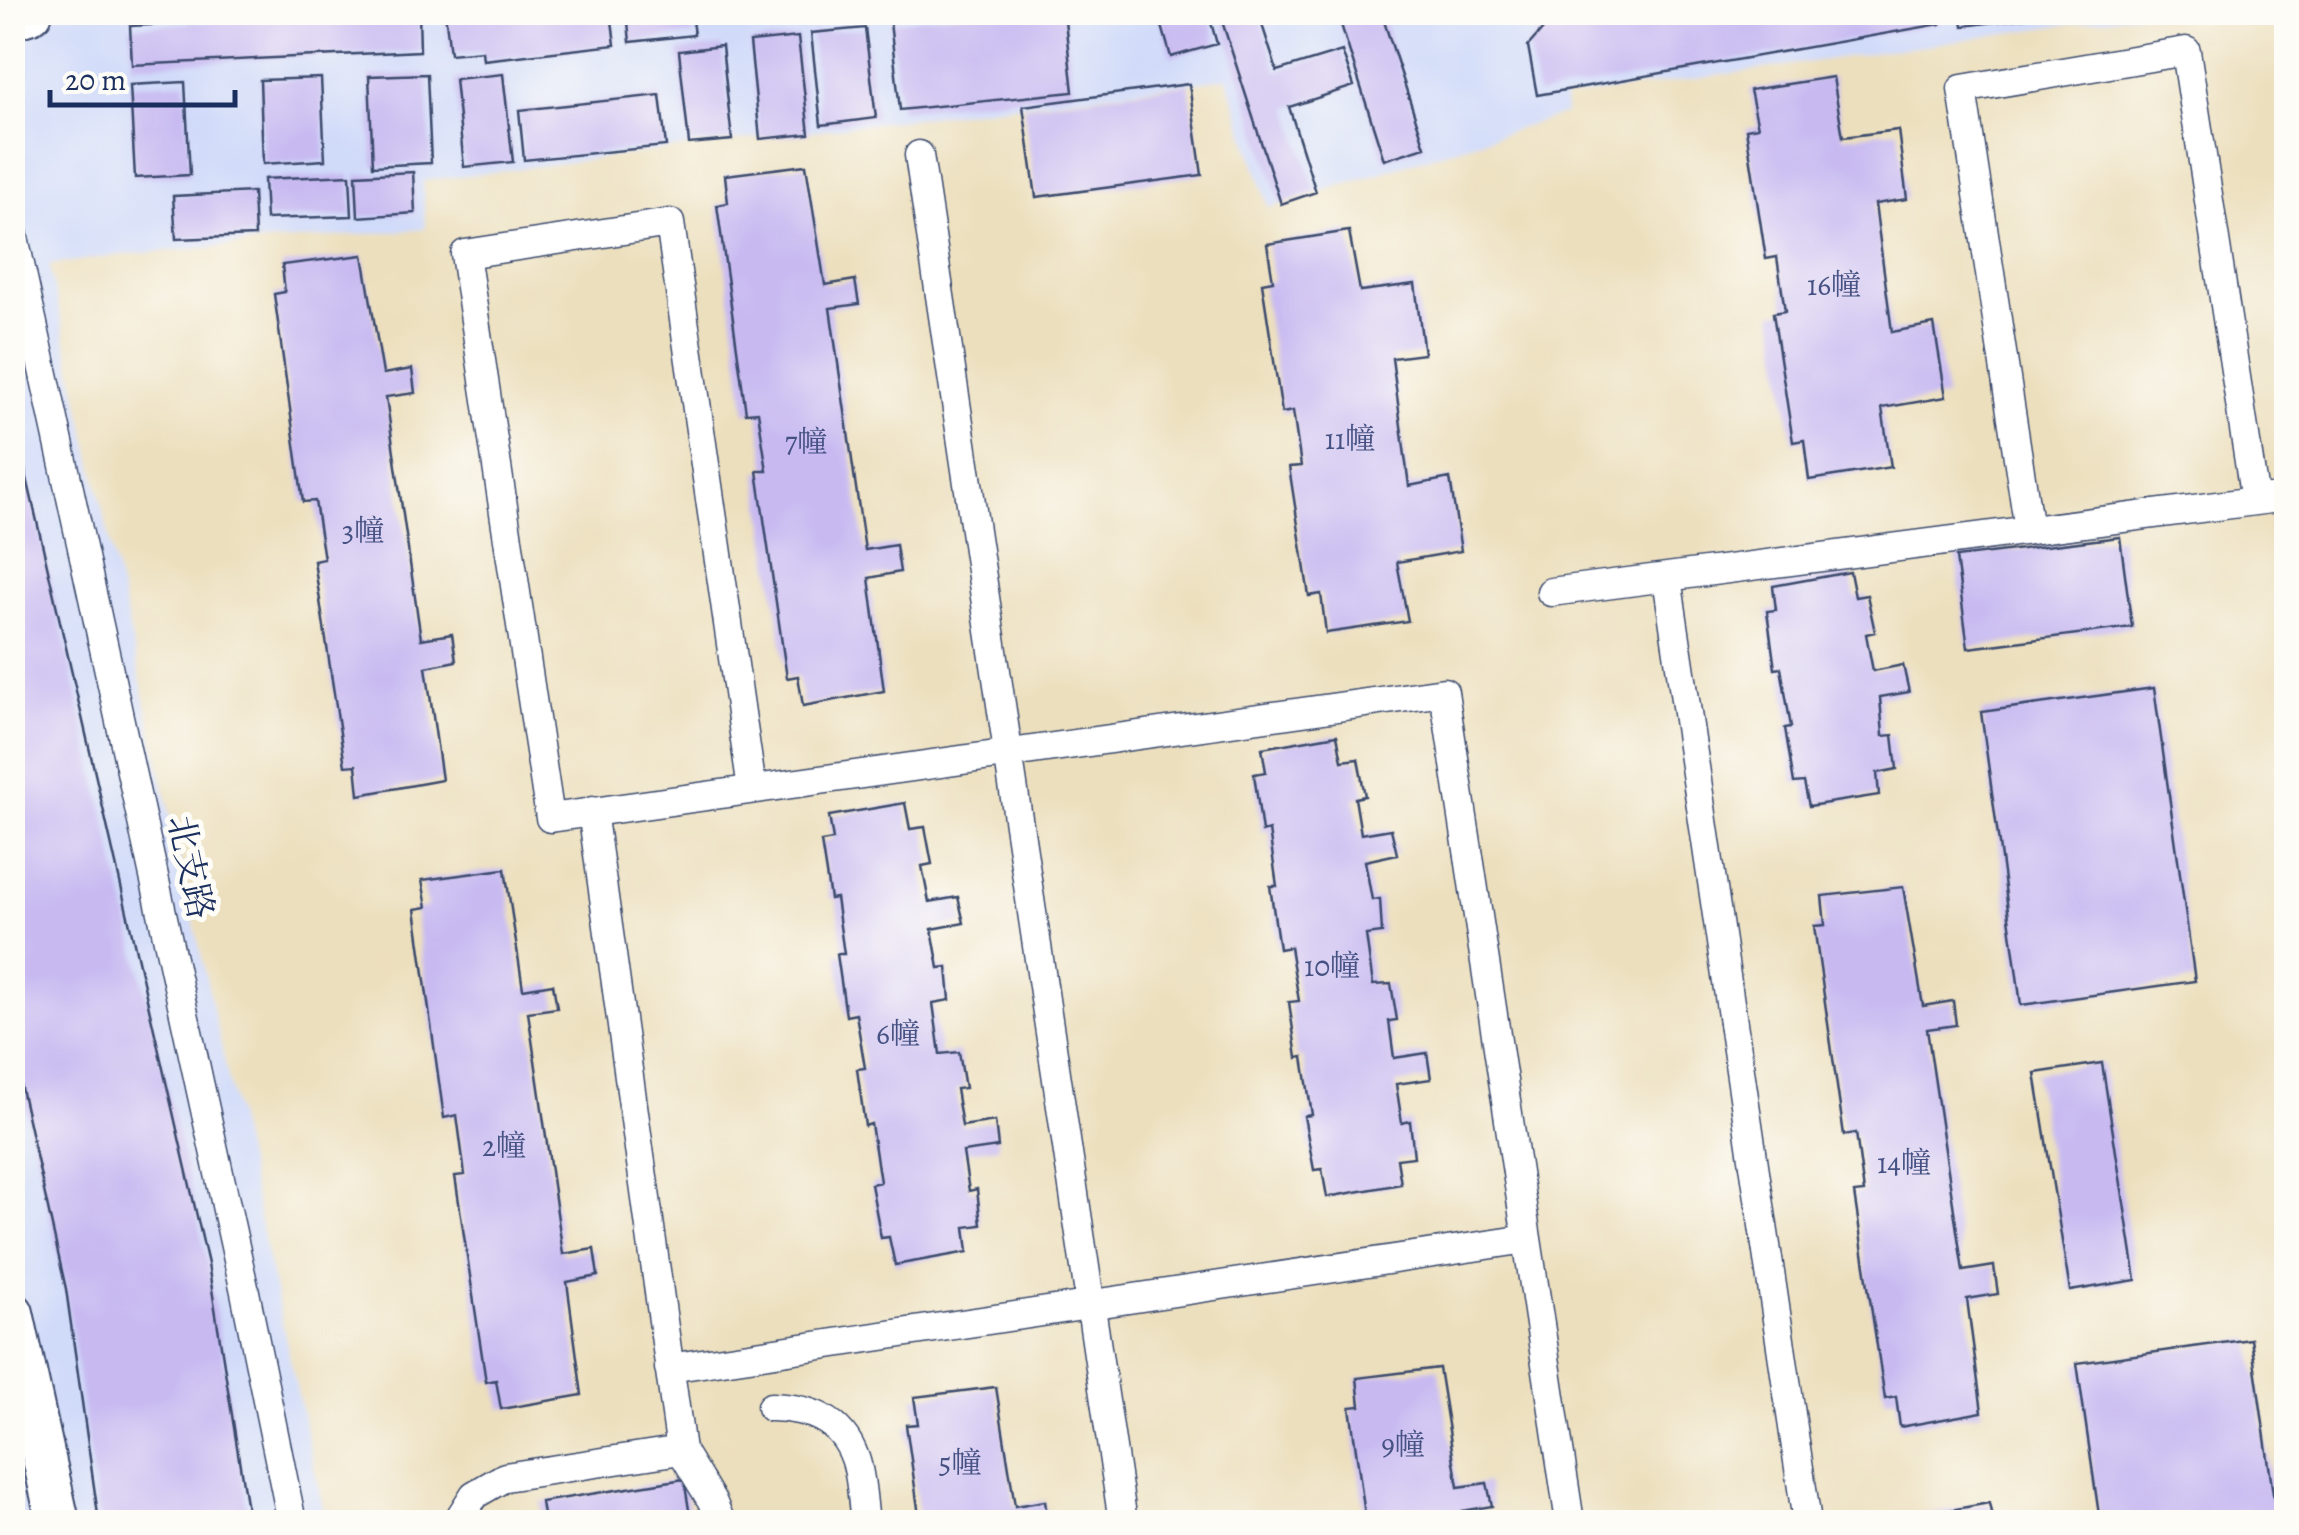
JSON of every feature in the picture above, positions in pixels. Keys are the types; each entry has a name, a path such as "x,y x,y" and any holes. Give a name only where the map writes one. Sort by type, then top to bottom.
{"street":[{"path":"12,18 31,12"},
{"path":"12,1313 58,1522"}],"lane":[{"path":"2028,530 1962,89 2186,50 2255,500"},
{"path":"918,155 1123,1522"},
{"path":"752,789 670,223 464,254 550,818 1444,692 1570,1522"},
{"name":"北支路","path":"12,228 246,1292 292,1522"},
{"path":"1551,592 2286,496"},
{"path":"1667,578 1807,1522"},
{"path":"592,811 681,1450 721,1522"},
{"path":"669,1368 1527,1239"},
{"path":"771,1406 800,1408 820,1415 842,1434 855,1458 865,1522"},
{"path":"457,1522 474,1495 505,1477 681,1450"}],"shaded area":[{"path":"12,13 2145,13 1564,98 1565,114 1269,208 1227,78 423,181 425,229 121,255 49,265 326,1522 13,1522"}],"building":[{"path":"419,12 420,51 132,65 130,26"},
{"path":"445,12 611,12 615,45 483,60 482,51 450,54"},
{"path":"627,12 691,12 694,35 630,42"},
{"path":"751,12 860,12 860,15 752,27"},
{"path":"971,12 1064,12 1073,92 900,110 890,22"},
{"path":"1158,12 1208,12 1217,44 1171,57"},
{"path":"1219,12 1258,12 1277,71 1342,51 1354,86 1289,107 1316,192 1281,204"},
{"path":"1337,12 1381,12 1425,147 1384,160"},
{"path":"1558,12 1939,12 1940,24 1537,95 1528,46"},
{"path":"1961,12 2048,12 2048,15 1963,26"},
{"path":"865,28 876,118 821,125 811,33"},
{"path":"798,37 809,134 760,139 750,42"},
{"path":"722,46 732,140 689,144 679,51"},
{"path":"427,74 431,163 373,166 369,76"},
{"path":"503,74 513,162 464,167 455,79"},
{"path":"1833,77 1843,137 1898,130 1907,199 1875,204 1892,332 1934,324 1946,397 1882,408 1891,467 1809,480 1804,440 1793,442 1773,313 1785,311 1777,257 1766,259 1746,129 1758,127 1750,90"},
{"path":"321,78 325,160 263,164 260,80"},
{"path":"185,82 190,175 135,178 130,85"},
{"path":"1189,84 1202,175 1036,197 1023,106"},
{"path":"660,95 666,146 524,160 519,110"},
{"path":"806,165 825,285 855,280 859,304 830,308 865,550 896,545 900,572 869,578 884,691 803,706 798,676 787,678 757,471 767,471 758,412 746,413 717,205 728,203 725,175"},
{"path":"413,172 415,213 358,217 356,175"},
{"path":"350,175 352,216 266,219 264,179"},
{"path":"253,192 255,236 176,239 173,196"},
{"path":"1349,231 1360,291 1415,284 1424,354 1392,358 1409,486 1450,478 1461,551 1397,562 1408,621 1326,633 1321,594 1309,596 1289,467 1301,466 1293,411 1282,413 1262,283 1273,281 1267,244"},
{"path":"363,255 383,374 412,369 415,393 386,397 421,639 452,634 456,661 426,667 442,780 359,795 356,765 345,766 314,561 324,559 315,501 303,502 274,294 285,292 282,265"},
{"path":"12,413 208,1264 249,1522 99,1522 66,1289 12,1048"},
{"path":"2120,537 2132,627 1968,648 1956,557"},
{"path":"1850,572 1855,597 1867,595 1875,632 1866,634 1873,671 1903,665 1909,692 1880,697 1883,736 1893,735 1897,769 1877,773 1879,795 1809,806 1804,782 1794,783 1785,728 1791,727 1781,668 1775,669 1767,611 1776,610 1773,586"},
{"path":"2154,688 2195,981 2021,1005 1981,712"},
{"path":"1337,735 1342,761 1358,759 1365,796 1355,798 1361,834 1391,829 1397,854 1365,861 1372,900 1380,899 1382,933 1366,935 1373,985 1391,984 1397,1020 1389,1021 1394,1058 1427,1053 1431,1079 1396,1084 1402,1123 1410,1121 1414,1157 1397,1159 1401,1184 1327,1197 1322,1169 1314,1170 1304,1116 1312,1115 1303,1057 1297,1058 1289,1002 1299,1001 1290,947 1279,949 1270,886 1277,886 1269,830 1262,832 1254,774 1266,772 1262,748"},
{"path":"905,803 910,829 925,827 932,864 922,866 929,902 958,897 964,923 932,929 939,968 947,967 950,1000 933,1003 940,1054 959,1052 965,1088 956,1089 962,1126 995,1121 998,1147 963,1152 969,1191 977,1189 981,1225 965,1227 968,1252 895,1265 889,1237 881,1238 871,1184 880,1182 871,1124 865,1126 857,1069 865,1068 856,1014 846,1016 837,954 844,954 836,898 830,899 821,842 833,840 829,816"},
{"path":"505,869 523,989 553,984 557,1008 528,1012 563,1254 594,1249 598,1276 567,1282 582,1395 501,1409 496,1380 486,1382 455,1176 465,1175 457,1115 444,1118 415,909 427,907 422,880"},
{"path":"1903,887 1923,1006 1953,1001 1956,1025 1927,1029 1963,1271 1994,1266 1998,1294 1967,1299 1982,1412 1900,1427 1896,1397 1885,1399 1854,1193 1864,1192 1856,1133 1844,1135 1814,926 1825,925 1822,896"},
{"path":"2102,1063 2136,1280 2070,1291 2035,1073"},
{"path":"2251,1339 2277,1522 2100,1522 2077,1363"},
{"path":"1439,1368 1458,1487 1487,1483 1492,1506 1462,1511 1464,1522 1366,1522 1350,1407 1360,1406 1357,1378"},
{"path":"996,1387 1015,1506 1045,1501 1048,1522 920,1522 906,1425 918,1424 914,1397"},
{"path":"684,1479 691,1522 544,1522 541,1502"},
{"path":"1989,1503 1993,1522 1913,1522 1912,1517"}]}
